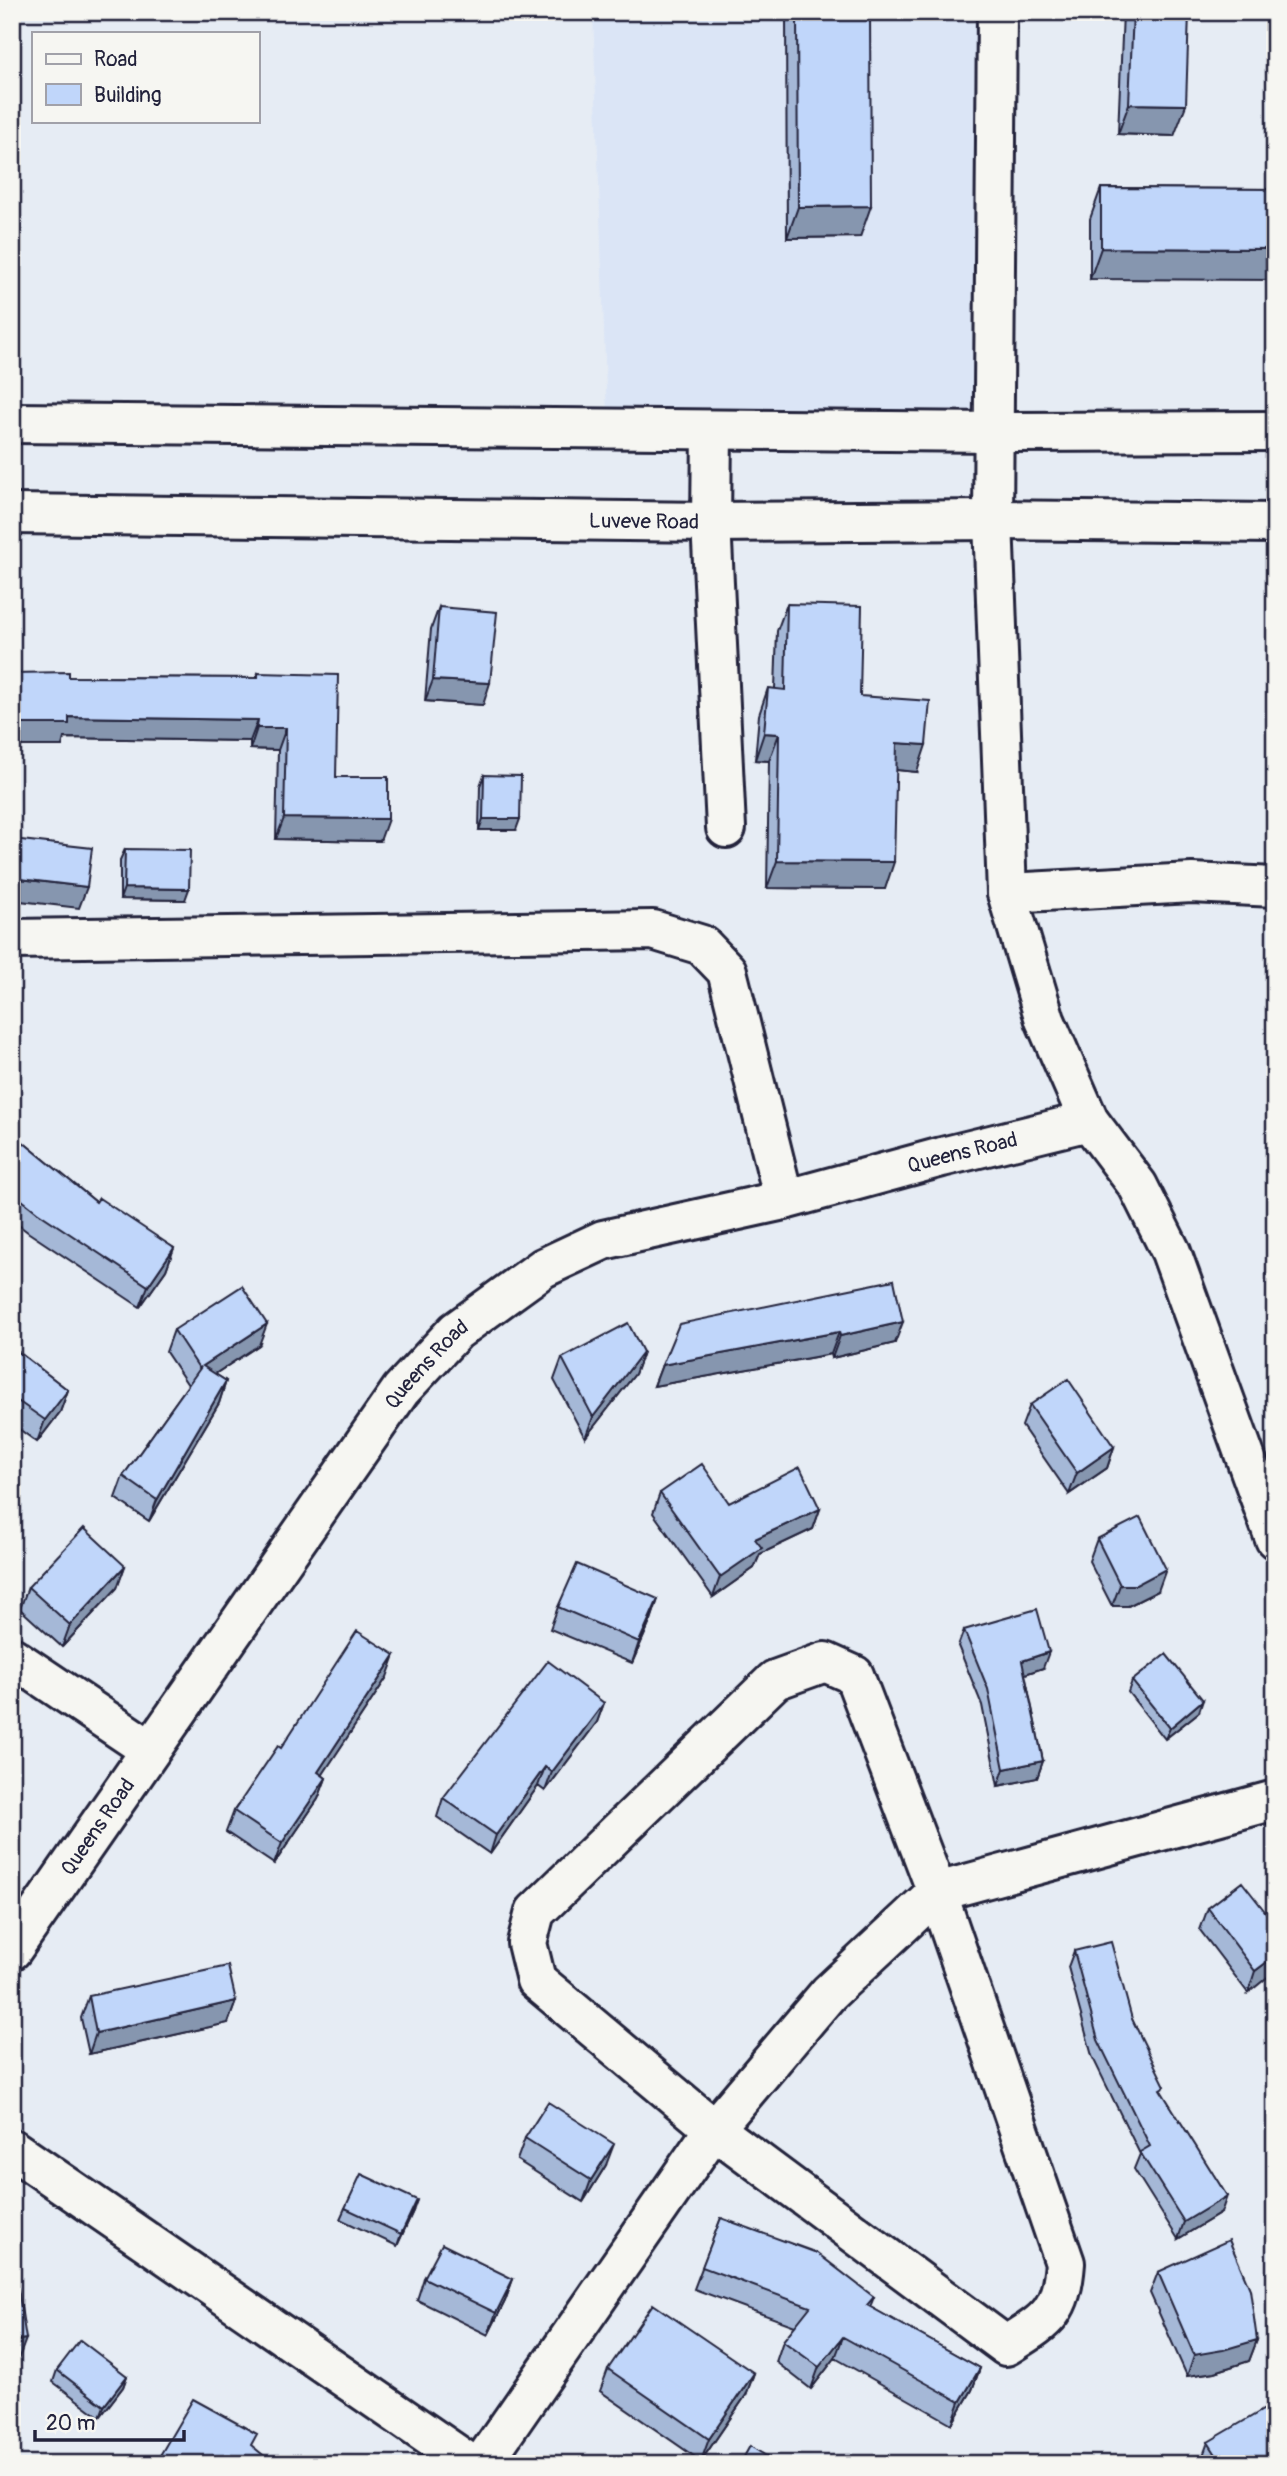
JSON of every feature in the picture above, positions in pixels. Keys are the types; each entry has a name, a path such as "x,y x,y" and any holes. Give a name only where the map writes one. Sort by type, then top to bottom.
{"street":[{"path":"998,12 996,432 993,520 1007,893 1045,1020 1088,1121 1138,1186 1171,1252 1275,1539"},
{"path":"12,423 996,432 1275,431"},
{"path":"712,430 711,522 726,828"},
{"name":"Luveve Road","path":"12,514 711,522 993,520 1275,523"},
{"path":"1007,893 1192,883 1275,887"},
{"path":"12,939 653,930 702,945 727,971 784,1200"},
{"name":"Queens Road","path":"12,1950 149,1749 401,1390 456,1331 543,1268 603,1240 784,1200 1088,1121"},
{"path":"12,1657 149,1749"},
{"path":"825,1662 854,1675 937,1892 1065,2263 1063,2294 1044,2322 1006,2346 714,2129 536,1980 527,1942 535,1912 775,1680 825,1662"},
{"path":"482,2464 714,2129 829,1993 937,1892 1275,1800"},
{"path":"12,2149 470,2464"}],"shaded area":[{"path":"593,12 987,12 986,413 607,418"}],"building":[{"path":"797,12 870,12 871,206 798,207"},
{"path":"1133,12 1189,12 1186,105 1129,104"},
{"path":"1101,188 1275,189 1275,249 1101,248"},
{"path":"787,604 862,606 860,696 930,701 926,745 897,743 894,862 777,861 779,734 764,733 768,688 785,690"},
{"path":"439,607 497,612 490,683 433,680"},
{"path":"69,672 69,677 258,678 258,673 338,675 336,777 388,777 388,819 284,818 286,728 257,728 258,720 69,717 69,724 12,724 12,673"},
{"path":"484,775 521,776 520,819 483,819"},
{"path":"12,839 92,848 87,887 12,878"},
{"path":"125,849 190,850 189,889 124,888"},
{"path":"12,1133 96,1202 99,1198 174,1248 148,1286 37,1212 12,1192"},
{"path":"894,1280 903,1322 840,1336 839,1332 662,1365 679,1324"},
{"path":"242,1286 267,1324 203,1366 226,1381 157,1500 123,1476 201,1367 199,1368 174,1330"},
{"path":"628,1323 643,1352 593,1417 562,1358"},
{"path":"12,1347 68,1390 45,1420 12,1397"},
{"path":"1068,1379 1114,1447 1077,1473 1030,1405"},
{"path":"702,1464 729,1503 800,1467 820,1509 755,1539 762,1548 720,1577 660,1493"},
{"path":"1140,1517 1166,1569 1136,1585 1120,1585 1097,1539"},
{"path":"84,1528 125,1566 70,1625 28,1587"},
{"path":"577,1564 658,1599 639,1642 558,1607"},
{"path":"1037,1609 1049,1652 1022,1661 1043,1761 1004,1769 988,1689 964,1630"},
{"path":"357,1631 395,1655 318,1772 326,1778 282,1843 234,1811 278,1746 281,1748"},
{"path":"1166,1654 1203,1700 1170,1728 1132,1681"},
{"path":"548,1661 604,1703 552,1772 545,1767 496,1835 443,1798"},
{"path":"1242,1882 1275,1924 1275,1956 1255,1971 1208,1908"},
{"path":"1111,1942 1132,2019 1165,2086 1160,2089 1227,2196 1184,2222 1140,2152 1150,2146 1098,2040 1074,1951"},
{"path":"228,1966 236,2001 96,2033 89,1996"},
{"path":"548,2102 614,2144 591,2180 525,2138"},
{"path":"361,2174 417,2200 401,2234 345,2208"},
{"path":"721,2218 817,2253 874,2297 867,2305 980,2368 960,2402 843,2337 819,2367 783,2341 810,2307 702,2267"},
{"path":"1229,2240 1250,2289 1257,2340 1194,2355 1158,2272"},
{"path":"442,2244 513,2279 496,2313 424,2278"},
{"path":"12,2256 26,2339 12,2341"},
{"path":"653,2304 754,2373 709,2439 608,2369"},
{"path":"80,2340 127,2376 104,2406 57,2370"},
{"path":"193,2399 257,2434 251,2445 274,2464 155,2464"},
{"path":"1275,2403 1275,2464 1222,2464 1208,2442"},
{"path":"750,2446 779,2464 740,2464"}]}
